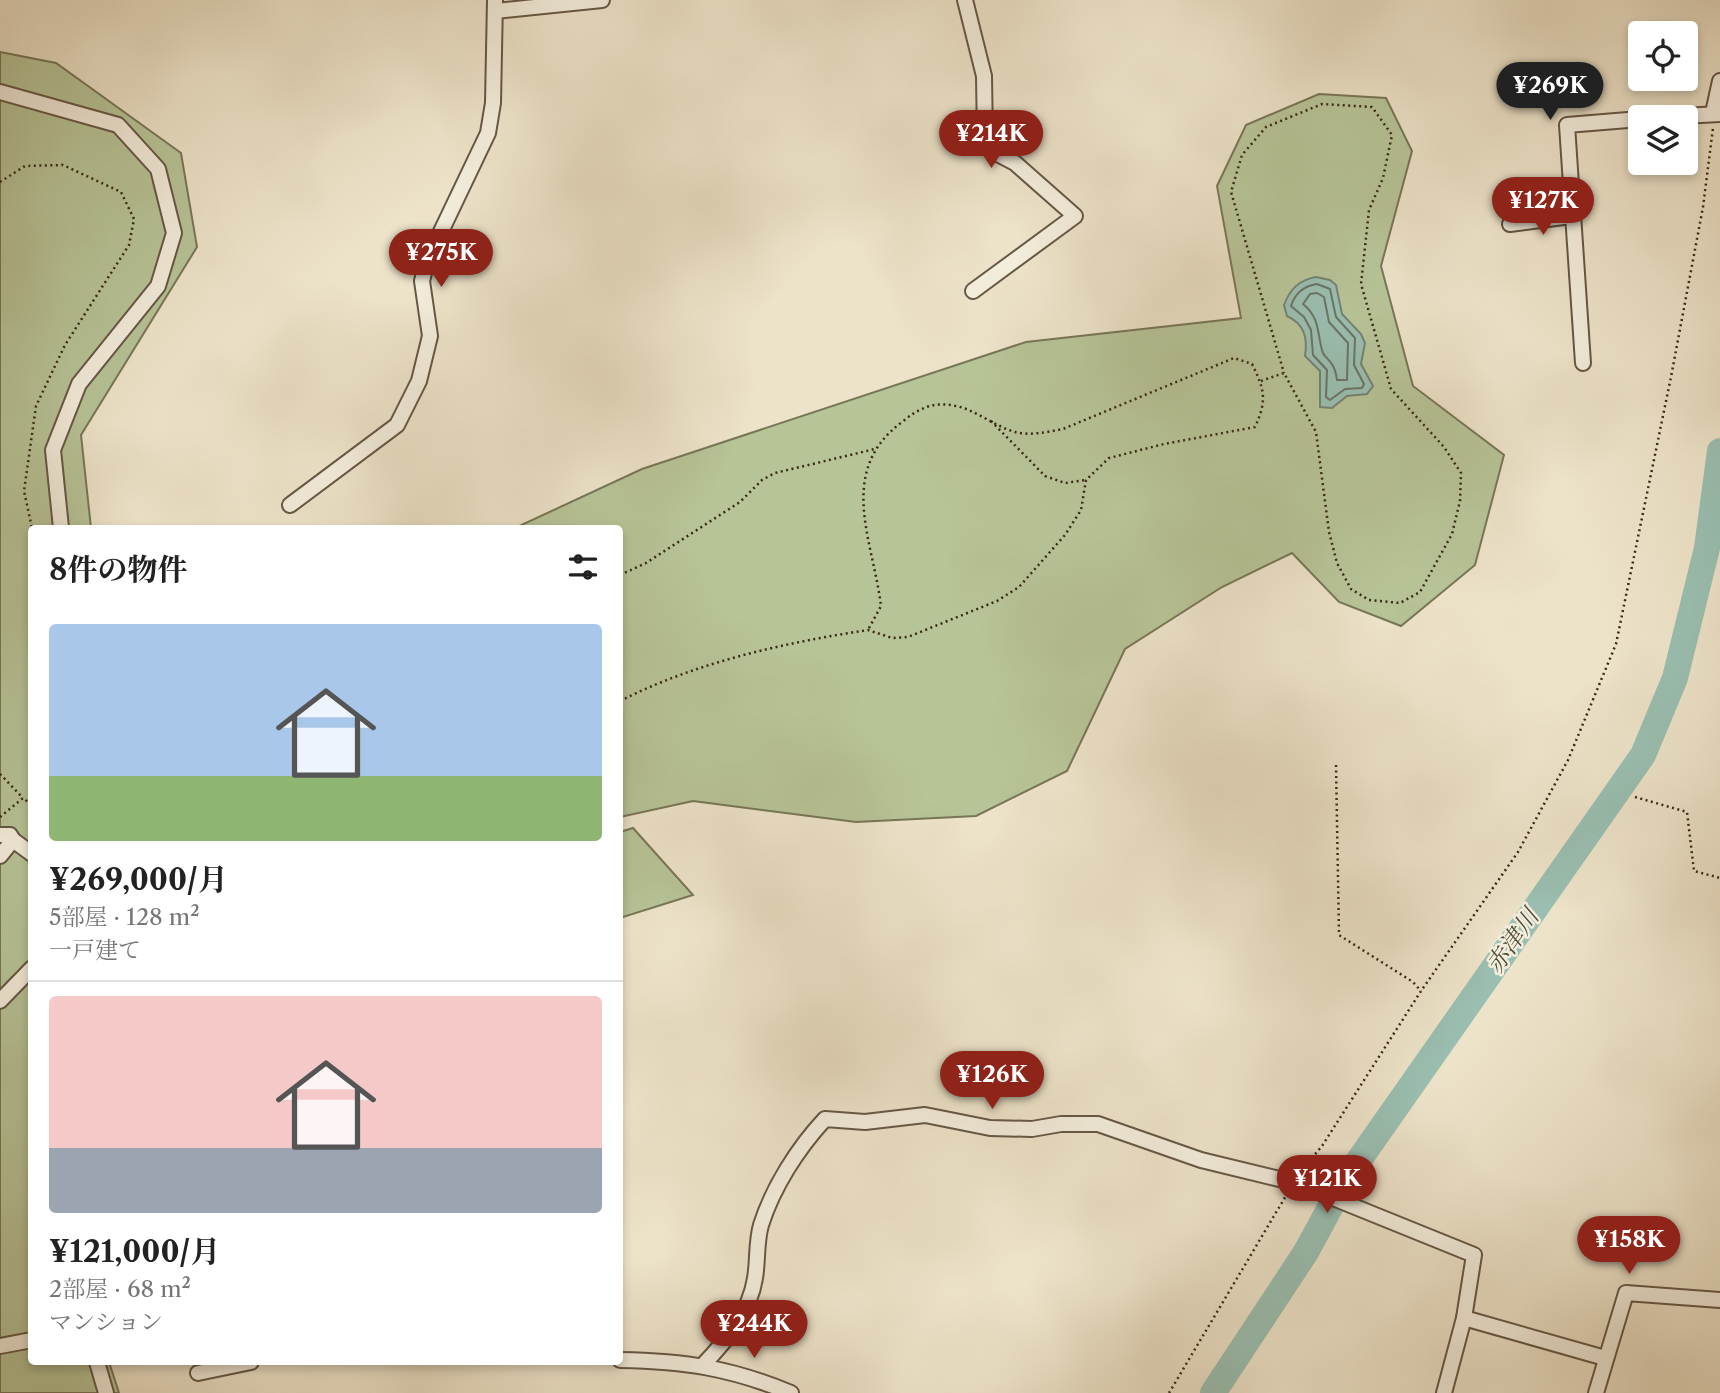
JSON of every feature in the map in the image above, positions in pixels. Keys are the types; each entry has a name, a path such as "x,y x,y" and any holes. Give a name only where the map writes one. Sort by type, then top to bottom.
{"street":[{"path":"290,505 397,425 419,381 430,336 422,281 426,261 488,132 493,103 495,6 602,0"},
{"path":"965,0 984,76 985,140 994,152 1015,163 1075,216 973,291"},
{"path":"1698,114 1716,113 1720,82"},
{"path":"0,92 118,125 158,169 174,233 158,286 79,384 57,439 53,450 61,525"},
{"path":"1583,363 1571,216 1567,125 1628,120"},
{"path":"1510,224 1571,216"},
{"path":"0,856 7,838 28,851"},
{"path":"0,1001 28,972"},
{"path":"703,1364 728,1339 750,1293 755,1280 760,1228 768,1203 809,1136 825,1119 865,1122 925,1115 990,1128 1031,1129 1061,1124 1098,1124 1201,1160 1294,1182 1474,1255 1464,1318 1444,1393"},
{"path":"1596,1393 1626,1293 1720,1300"},
{"path":"1464,1318 1605,1358"},
{"path":"0,1346 28,1341"},
{"path":"623,1360 703,1364 736,1372 790,1393"},
{"path":"98,1365 106,1393"},
{"path":"198,1373 237,1365"}],"path":[{"path":"1322,104 1372,107 1392,135 1382,178 1369,210 1362,284 1391,389 1444,447 1461,473 1460,501 1452,534 1420,592 1400,603 1369,600 1351,589 1337,563 1329,533 1316,432 1284,373 1231,192 1242,155 1266,127 1322,104"},
{"path":"1169,1393 1294,1182 1322,1146 1421,991 1518,852 1569,760 1616,644 1703,207 1716,113"},
{"path":"0,182 25,166 63,165 121,192 134,219 129,245 65,345 36,406 24,491 31,525"},
{"path":"868,630 881,606 864,519 867,468 875,449 892,429 917,410 937,403 958,406 1016,432 1037,433 1062,429 1234,358 1252,364 1261,381 1265,405 1255,427 1164,443 1109,458 1086,480 1065,483 1045,476 991,421"},
{"path":"1261,381 1284,373"},
{"path":"623,574 646,563 740,502 762,480 775,473 875,449"},
{"path":"623,699 657,682 708,664 868,630 892,638 908,637 997,601 1018,587 1065,536 1081,510 1086,480"},
{"path":"1336,765 1339,935 1413,982 1421,991"},
{"path":"0,774 28,802"},
{"path":"1635,797 1686,812 1695,871 1720,878"},
{"path":"0,817 23,798"}],"shaded area":[{"path":"0,52 56,63 181,153 197,247 81,435 91,525 28,525 28,1365 110,1365 119,1393 0,1393"},
{"path":"1319,94 1386,98 1412,151 1381,266 1413,386 1504,455 1475,565 1401,626 1339,602 1292,553 1222,587 1125,649 1067,771 976,816 856,822 693,801 623,816 623,525 521,525 642,469 1026,342 1241,318 1217,186 1246,125"},
{"path":"633,828 693,895 623,917 623,831"}],"water":[{"path":"1316,277 1330,280 1336,285 1342,314 1361,334 1365,343 1361,364 1373,386 1367,394 1347,396 1332,408 1320,407 1320,371 1305,356 1304,332 1287,316 1284,305 1296,286"}],"waterway":[{"name":"赤津川","path":"1213,1393 1306,1252 1345,1180 1643,755 1675,678 1707,548 1720,451"}]}
